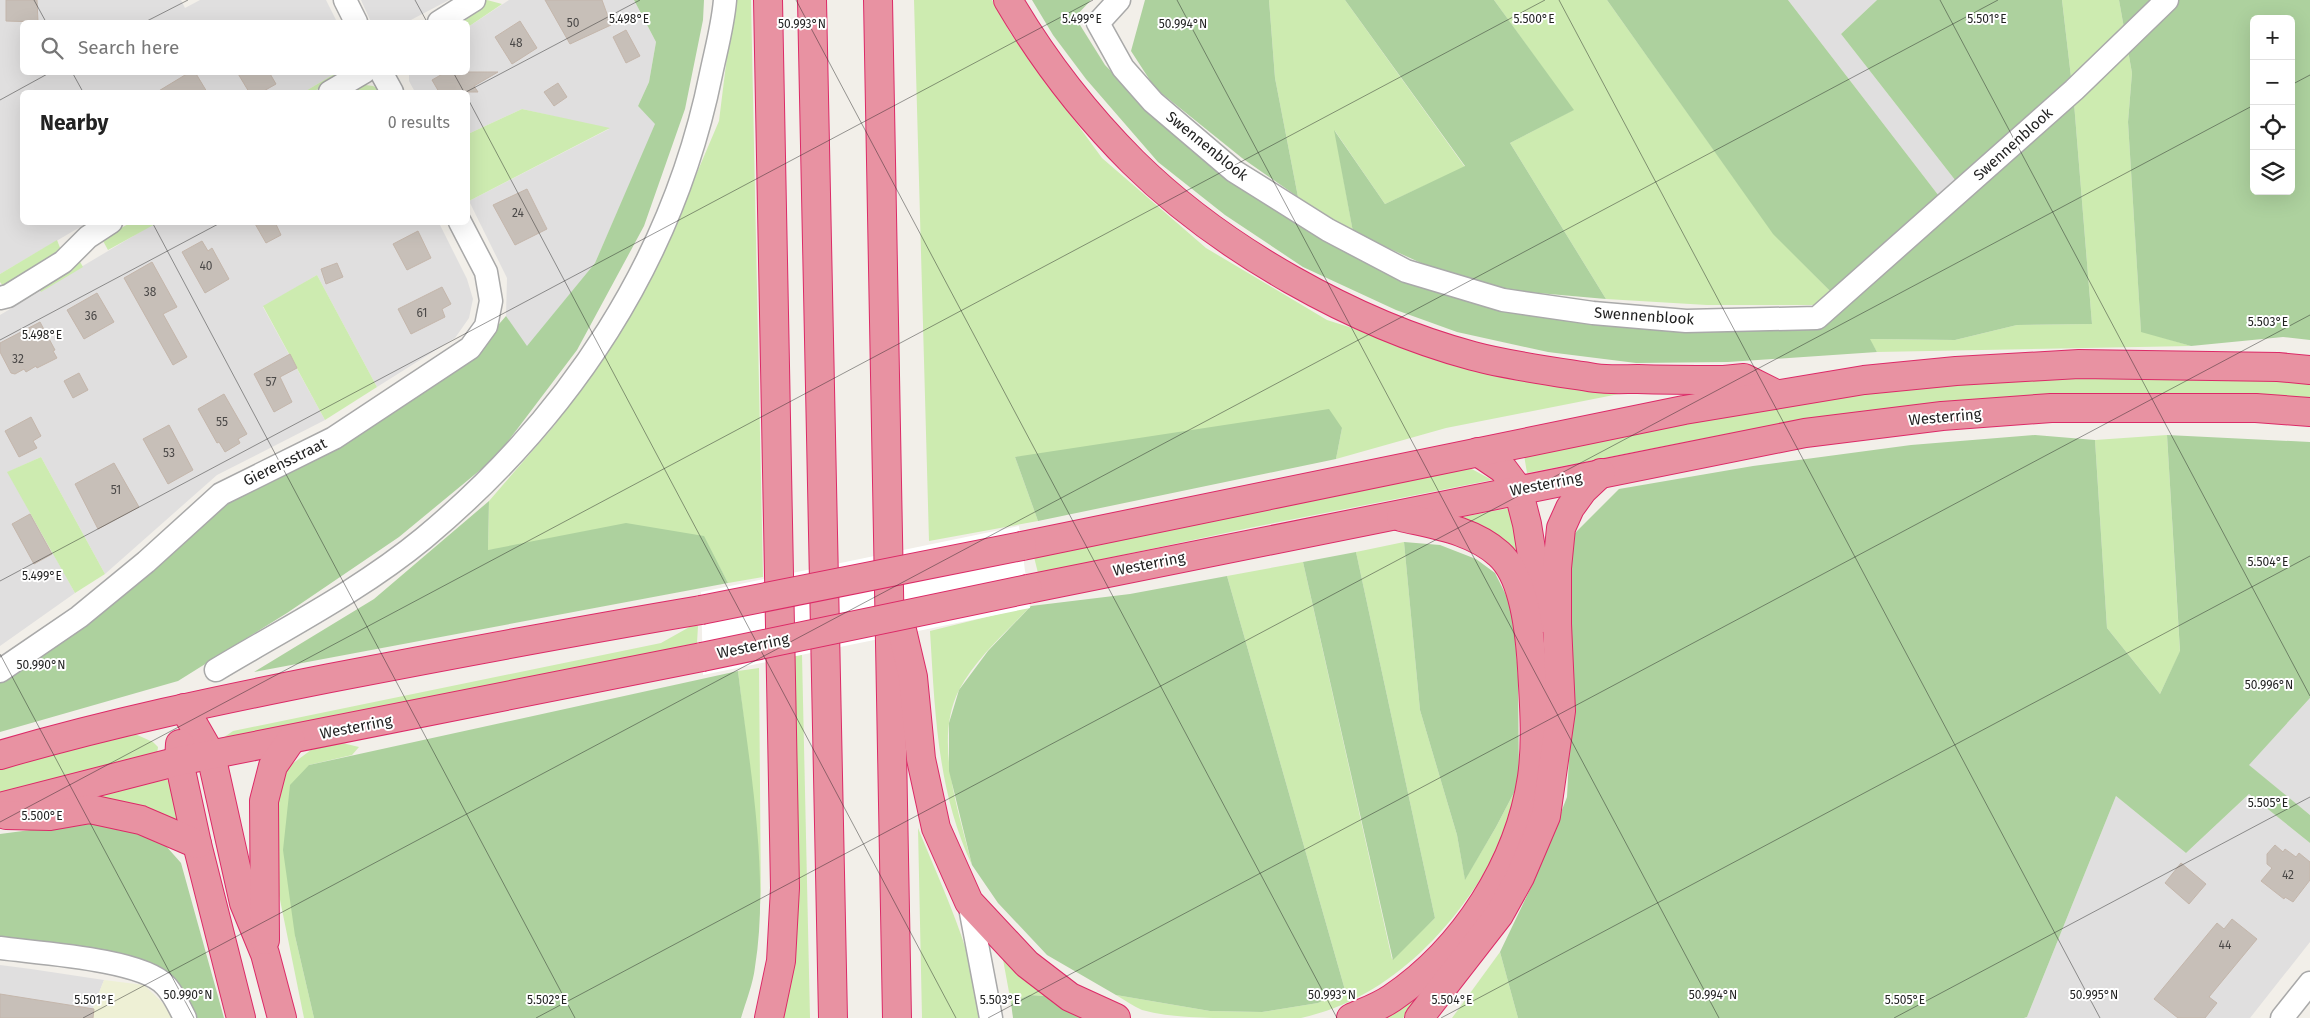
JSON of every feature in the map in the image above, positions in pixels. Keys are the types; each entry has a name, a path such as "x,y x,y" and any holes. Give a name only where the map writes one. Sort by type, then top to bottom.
{"highway":[{"path":"768,0 785,888 781,960 769,1018"},
{"path":"812,0 833,1018"},
{"path":"878,0 897,1018"},
{"path":"1008,0 1024,26 1078,100 1133,162 1192,213 1264,263 1352,311 1414,337 1474,356 1598,378 1724,380 1744,378 1776,394"},
{"path":"0,755 63,737 184,708 517,642 701,610 1478,452 1776,394 1882,378 1956,371 2079,364 2240,366 2310,370"},
{"name":"Westerring","path":"0,807 179,761 702,657 1518,489 1804,433 1942,416 2052,408 2256,408 2310,412"},
{"path":"1478,452 1503,469 1518,489 1527,524 1548,656 1556,738"},
{"path":"1419,1018 1499,914 1520,877 1546,816 1561,711 1556,568 1561,528 1570,508 1583,490 1601,473"},
{"path":"1351,1018 1390,999 1427,971 1457,940 1488,895 1506,862 1523,821 1532,777 1535,729 1531,638 1512,570 1499,554 1467,533 1392,515"},
{"path":"888,574 914,678 920,759 936,828 969,902 1027,964 1070,997 1116,1018"},
{"path":"184,708 211,755 244,903 265,954 282,1018"},
{"path":"184,708 179,761 197,844 240,1018"},
{"path":"265,954 264,801 273,766 291,740"},
{"path":"0,815 50,816 90,809 141,820 197,844"}],"street":[{"path":"345,0 355,20"},
{"path":"442,20 474,0"},
{"path":"216,670 363,583 424,538 506,462 573,385 624,307 666,222 702,120 725,0"},
{"name":"Swennenblook","path":"1119,0 1098,23 1123,68 1153,102 1234,171 1328,230 1406,272 1503,300 1593,313 1686,321 1817,318 2074,90 2167,0"},
{"path":"333,90 359,75"},
{"path":"383,75 391,90"},
{"path":"0,298 8,296 64,262 88,237 106,225"},
{"name":"Gierensstraat","path":"0,671 79,618 146,562 221,494 334,438 470,348 486,326 490,301 486,272 462,225"},
{"path":"969,902 991,1018"},
{"path":"0,948 111,963 150,974 165,984 185,1018"},
{"path":"2282,1018 2310,983"}],"shaded area":[{"path":"0,0 181,0 185,8 200,0 326,0 336,20 20,20 20,75 333,75 307,90 20,90 20,225 84,225 0,274"},
{"path":"361,0 449,0 411,20 370,20"},
{"path":"509,0 634,0 656,42 649,82 638,106 656,124 595,263 527,347 506,316 507,278 470,200 609,129 522,109 470,133 470,90 414,90 409,81 409,75 470,75 470,26"},
{"path":"1788,0 1877,0 1841,34 1959,185 1942,200"},
{"path":"152,225 440,225 467,279 473,299 469,318 455,338 377,387 317,275 263,307 325,420 217,475 105,574 41,457 8,472 75,593 0,646 0,315"},
{"path":"2310,698 2310,815 2248,765"},
{"path":"2249,794 2310,843 2310,942 2250,1018 2024,1018 2027,1017 2116,796 2186,853"},
{"path":"0,965 104,980 89,1018 0,1018"}],"green space":[{"path":"487,0 502,4 470,26 470,20 454,20"},
{"path":"634,0 704,0 703,20 685,109 644,226 577,350 496,457 399,537 287,613 178,681 0,732 0,681 226,505 258,483 467,361 506,316 527,346 595,263 655,124 638,106 649,82 656,42"},
{"path":"734,0 751,0 763,577 728,583 703,536 488,550 489,501 554,426 622,324 673,229 719,121"},
{"path":"914,0 992,0 1011,34 1102,158 1206,248 1327,320 1514,380 1619,394 1446,428 1336,459 1342,428 1015,457 1038,521 929,541"},
{"path":"1032,0 1091,0 1075,17 1105,65 1163,124 1382,269 1640,326 1709,332 1818,329 1831,292 1773,234 1607,0 1788,0 1942,200 1959,185 1841,34 1877,0 2062,0 2074,103 2092,324 2017,325 1955,340 1870,339 1877,352 1728,362 1636,363 1548,352 1457,332 1396,310 1303,267 1225,215 1158,162 1086,79 1053,35"},
{"path":"1145,0 1269,0 1275,78 1298,197 1242,158 1155,88 1131,51"},
{"path":"1269,0 1345,0 1465,167 1385,204 1335,131 1353,232 1298,197 1275,78"},
{"path":"1345,0 1494,0 1574,110 1510,143 1606,299 1505,290 1432,268 1353,232 1334,130 1385,204 1465,166"},
{"path":"1494,0 1607,0 1773,233 1831,292 1815,305 1707,305 1606,299 1510,143 1573,110"},
{"path":"2062,0 2119,0 2132,73 2128,122 2141,331 2191,346 1877,352 1869,339 1955,340 2017,325 2092,324 2074,103"},
{"path":"2119,0 2310,0 2310,340 2283,337 2191,346 2141,332 2128,122 2132,73"},
{"path":"333,75 341,75 316,90 307,90"},
{"path":"365,85 373,86 380,90 350,90"},
{"path":"522,109 610,128 470,200 470,133"},
{"path":"126,225 153,225 108,250 102,239"},
{"path":"57,240 62,253 3,286 0,282 0,274"},
{"path":"79,260 83,267 41,292 37,287"},
{"path":"317,275 377,387 325,420 263,306"},
{"path":"2133,377 2225,378 2310,383 2310,400 1789,422 1527,473 1524,455 1807,400 1921,387 2030,380"},
{"path":"1329,409 1342,428 1336,459 1038,521 1015,457"},
{"path":"2035,435 2095,440 2107,628 2160,694 2180,651 2167,435 2310,442 2310,698 2249,765 2310,815 2310,843 2249,794 2186,853 2116,796 2027,1017 2024,1018 1518,1018 1500,952 1535,879 1567,797 1572,700 1569,539 1619,489 1753,466 1911,445"},
{"path":"2167,435 2180,652 2160,694 2107,628 2095,440"},
{"path":"41,457 105,574 75,593 7,472"},
{"path":"1470,468 1492,480 1249,528 1038,573 1034,557"},
{"path":"489,501 488,550 626,523 704,536 728,583 254,672 374,599"},
{"path":"1515,507 1529,580 1457,518"},
{"path":"1404,542 1420,710 1457,835 1465,879 1496,827 1519,783 1505,834 1485,871 1445,927 1421,952 1394,975 1365,993 1334,1008 1301,1018 1225,1018 1165,1015 1135,1007 1116,995 1210,1011 1262,1012 1318,1003 1345,990 1227,576 1303,562 1392,959 1435,918 1356,552"},
{"path":"1404,542 1440,545 1476,559 1495,573 1513,609 1518,676 1519,783 1465,880 1457,835 1420,710"},
{"path":"1356,552 1435,918 1393,960 1303,562"},
{"path":"1227,576 1345,990 1318,1003 1262,1012 1210,1011 1116,995 1047,955 998,903 972,865 949,771 949,723 959,690 988,651 1031,606 1130,594"},
{"path":"1031,606 974,667 959,690 952,710 948,731 948,754 955,800 972,865 960,837 945,780 936,721 930,631"},
{"path":"693,625 698,626 697,643 219,745 217,742 233,731 661,643"},
{"path":"802,655 810,1018 778,1018 790,656"},
{"path":"759,668 761,905 753,797 738,671"},
{"path":"738,671 756,819 760,895 759,931 754,973 741,1018 314,1018 295,936 283,850 290,785 309,765"},
{"path":"135,734 153,742 158,747 157,754 0,796 0,767 113,737"},
{"path":"338,742 359,747 352,755 309,765 295,936 314,1018 304,1018 276,880 277,794 288,767 311,750"},
{"path":"166,779 169,782 179,819 176,823 95,796"},
{"path":"99,821 136,831 166,846 181,863 224,1018 195,1018 175,984 0,941 0,834"},
{"path":"918,828 965,945 972,969 981,1018 922,1018"},
{"path":"1500,952 1518,1018 1452,1018"},
{"path":"1002,954 1046,996 1029,995 1011,1003"},
{"path":"104,980 144,985 166,1006 172,1018 89,1018"},
{"path":"1426,990 1403,1018 1377,1018"},
{"path":"1029,995 1046,996 1085,1018 1013,1018 1011,1003"}],"pier":[{"path":"1019,526 1030,608 703,675 701,592"}],"building":[{"path":"6,0 37,0 38,20 6,21"},
{"path":"545,0 602,0 611,25 570,44"},
{"path":"520,21 537,48 512,64 495,37"},
{"path":"626,30 640,56 626,63 613,37"},
{"path":"470,72 498,72 474,86 478,92 470,92 470,90 438,90 432,80 441,75 470,75"},
{"path":"185,75 197,75 206,90 160,90"},
{"path":"239,75 271,75 276,84 266,90 248,90"},
{"path":"558,83 567,97 554,106 544,92"},
{"path":"527,189 547,229 515,245 493,205"},
{"path":"256,225 276,225 281,235 266,243"},
{"path":"418,231 431,258 407,270 393,244"},
{"path":"202,241 208,251 212,248 229,279 205,293 182,252"},
{"path":"152,262 177,307 163,314 187,357 173,365 124,278"},
{"path":"337,263 343,277 326,284 321,269"},
{"path":"442,287 451,304 442,309 445,317 411,334 398,309"},
{"path":"97,293 114,322 84,339 67,310"},
{"path":"40,322 55,350 53,351 57,358 26,372 24,369 15,374 11,373 0,352 0,343"},
{"path":"290,354 297,368 280,377 292,402 274,412 254,374"},
{"path":"79,373 88,390 73,398 64,381"},
{"path":"224,394 247,434 238,439 240,443 225,452 219,442 217,443 198,409"},
{"path":"31,417 41,436 33,441 37,448 19,457 5,431"},
{"path":"169,425 193,470 168,484 143,439"},
{"path":"114,463 139,507 98,529 75,484"},
{"path":"30,514 52,554 34,564 12,524"},
{"path":"2275,845 2283,852 2285,849 2296,857 2299,853 2310,862 2310,880 2293,902 2285,897 2284,899 2261,881 2272,868 2267,864 2267,854"},
{"path":"2181,863 2206,884 2189,904 2165,883"},
{"path":"2232,919 2257,939 2209,997 2217,1003 2205,1018 2178,1018 2154,999 2217,923 2224,929"},
{"path":"0,994 94,1009 93,1018 0,1018"}]}
